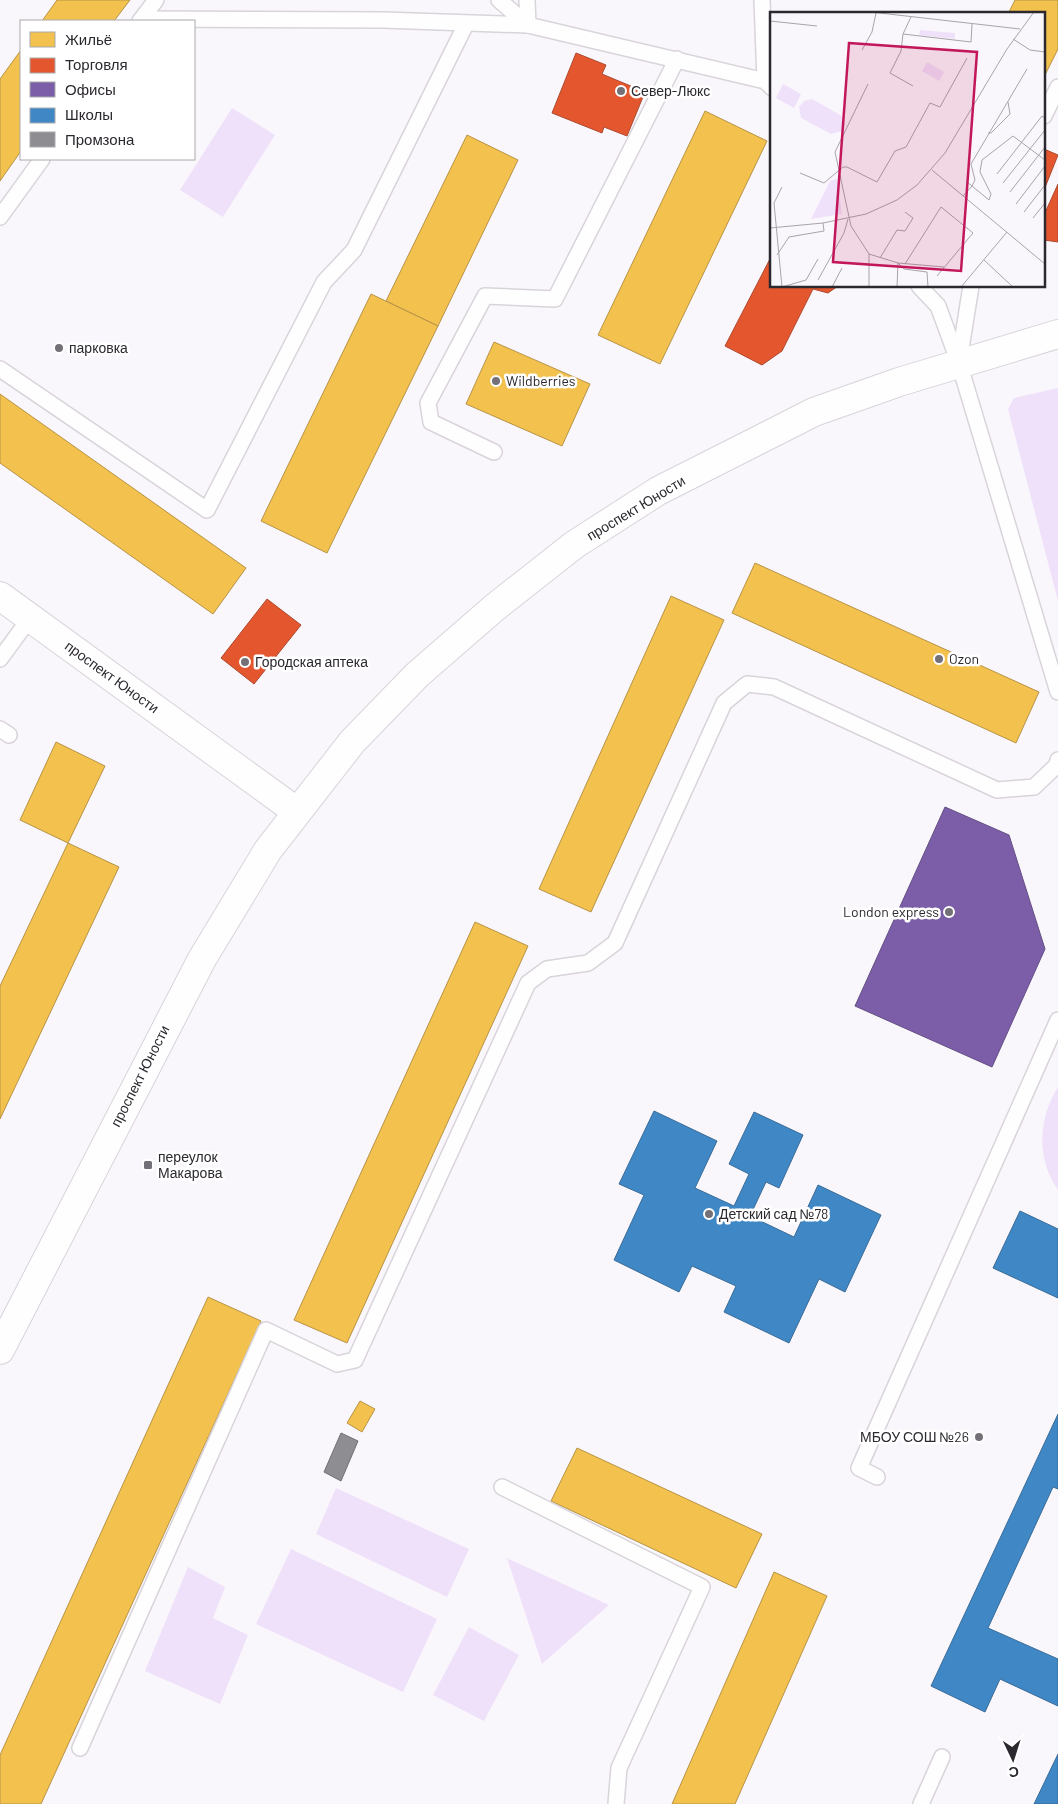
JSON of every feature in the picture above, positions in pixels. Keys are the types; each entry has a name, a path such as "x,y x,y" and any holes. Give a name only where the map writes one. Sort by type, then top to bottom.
{"main road":[{"name":"проспект Юности","path":"0,1350 202,959 268,850 296,811 352,742 417,675 494,608 574,545 658,491 814,412 959,363 1058,334"},
{"name":"проспект Юности","path":"0,596 296,811"}],"lane":[{"path":"141,20 156,0"},
{"path":"499,0 528,25"},
{"path":"527,0 528,25"},
{"path":"141,20 383,20 528,25 677,59 768,84 762,0"},
{"path":"0,369 207,510 324,282 354,250 466,24"},
{"path":"494,452 431,422 428,403 485,296 555,299 677,59"},
{"path":"1046,112 1058,87"},
{"path":"0,217 41,160"},
{"path":"920,288 938,306 959,363 1058,692"},
{"path":"959,363 971,288"},
{"path":"0,659 30,618"},
{"path":"80,1748 266,1330 337,1364 355,1360 528,982 547,969 588,963 615,943 724,703 747,684 774,686 997,790 1034,786 1057,765 1058,760"},
{"path":"877,1477 859,1468 1058,1020"},
{"path":"502,1487 702,1587 619,1768 616,1804"},
{"path":"921,1804 942,1757"}],"shaded area":[{"path":"232,108 275,135 223,217 180,190"},
{"path":"1058,388 1058,601 1008,409 1014,398"},
{"path":"1058,1087 1058,1190 1046,1165 1042,1139 1046,1112"},
{"path":"336,1488 469,1549 447,1597 316,1534"},
{"path":"291,1549 437,1619 403,1692 256,1624"},
{"path":"507,1558 609,1605 542,1664"},
{"path":"188,1567 225,1587 213,1618 248,1635 220,1704 145,1671"},
{"path":"469,1627 519,1655 484,1721 433,1695"}],"building: Жильё":[{"path":"57,0 130,0 115,20 43,20"},
{"path":"1015,0 1058,0 1058,49 1046,73 1046,12 1009,12"},
{"path":"20,51 20,152 0,181 0,79"},
{"path":"705,111 767,141 660,364 598,335"},
{"path":"467,135 518,160 438,326 386,301"},
{"path":"371,294 438,326 327,553 261,521"},
{"path":"494,342 590,384 562,446 466,404"},
{"path":"0,394 246,568 213,614 0,463"},
{"path":"755,563 1039,692 1016,743 732,613"},
{"path":"671,596 724,620 591,912 539,889"},
{"path":"56,742 105,766 68,843 20,820"},
{"path":"68,843 119,867 0,1119 0,986"},
{"path":"475,922 528,946 347,1343 294,1320"},
{"path":"208,1297 261,1321 41,1804 0,1804 0,1755"},
{"path":"360,1401 375,1409 362,1432 347,1423"},
{"path":"577,1448 762,1534 736,1588 551,1501"},
{"path":"774,1572 827,1596 735,1804 672,1804"}],"building: Торговля":[{"path":"576,53 606,65 602,74 645,92 627,136 604,127 602,133 552,113"},
{"path":"1046,150 1058,155 1046,185"},
{"path":"1058,184 1058,242 1046,240 1046,211"},
{"path":"770,259 770,288 835,288 828,293 813,289 782,351 762,365 725,346"},
{"path":"267,599 301,625 254,684 221,658"}],"building: Офисы":[{"path":"945,807 1009,835 1045,949 992,1067 855,1006"}],"building: Школы":[{"path":"654,1111 717,1141 695,1188 734,1206 749,1174 729,1164 754,1112 803,1135 779,1188 766,1182 750,1216 794,1237 818,1185 881,1215 845,1292 819,1279 789,1343 724,1312 736,1286 692,1266 679,1292 614,1260 644,1195 619,1184"},
{"path":"1020,1211 1058,1229 1058,1298 993,1268"},
{"path":"1058,1414 1058,1489 1053,1487 988,1628 1058,1659 1058,1706 1000,1679 985,1712 931,1686"},
{"path":"1058,1754 1058,1804 1034,1804"}],"building: Промзона":[{"path":"341,1433 358,1441 341,1481 324,1472"}],"place":[{"name":"Север-Люкс","path":"621,91"},
{"name":"парковка","path":"59,348"},
{"name":"Wildberries","path":"496,381"},
{"name":"Ozon","path":"939,659"},
{"name":"Городская аптека","path":"245,662"},
{"name":"London express","path":"949,912"},
{"name":"переулок Макарова","path":"148,1165"},
{"name":"Детский сад №78","path":"709,1214"},
{"name":"МБОУ СОШ №26","path":"979,1437"}]}
